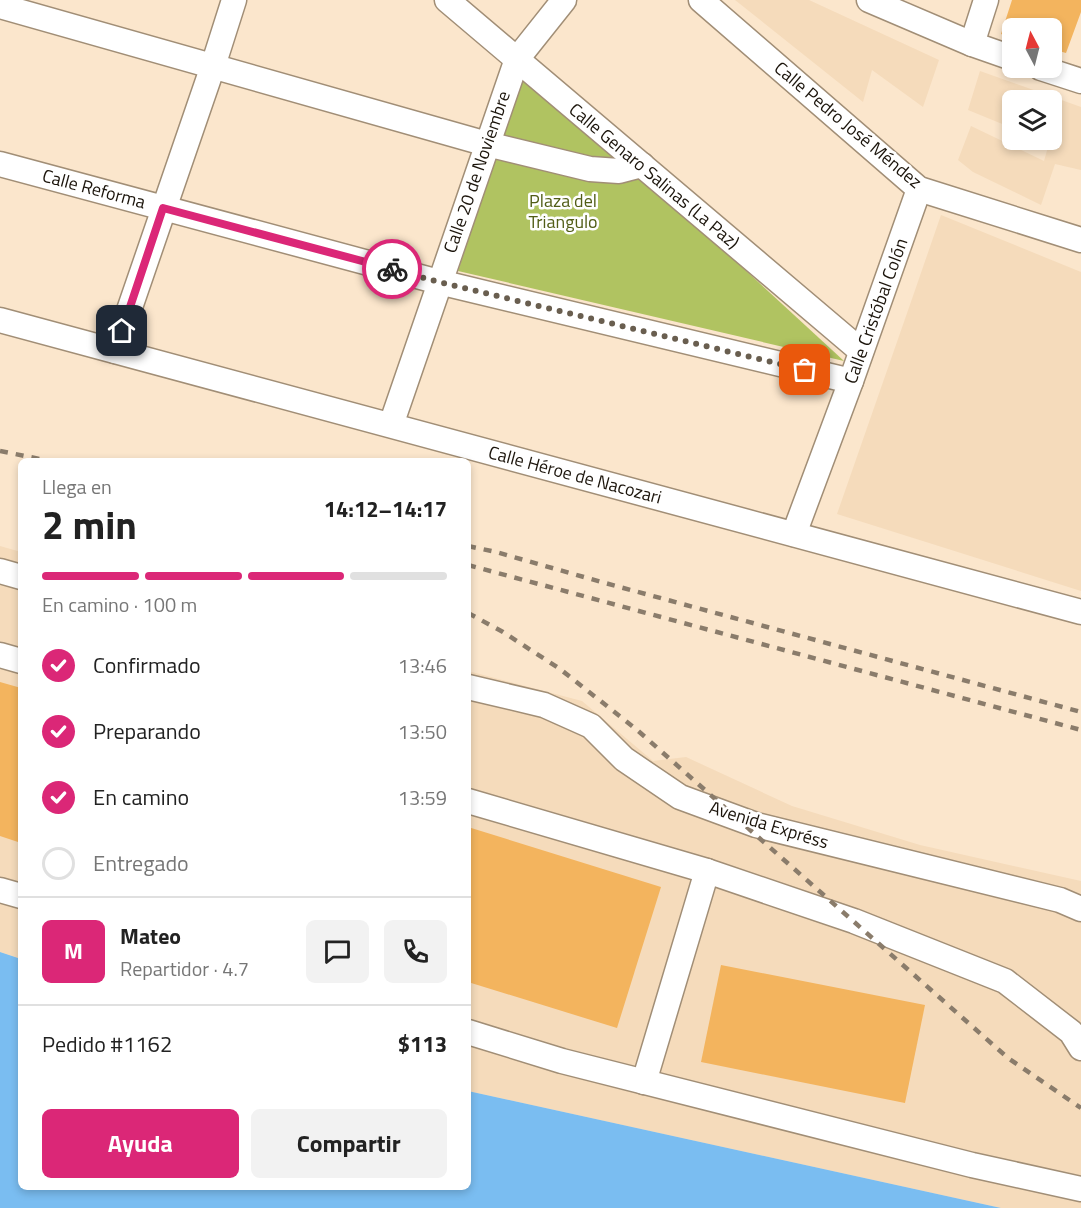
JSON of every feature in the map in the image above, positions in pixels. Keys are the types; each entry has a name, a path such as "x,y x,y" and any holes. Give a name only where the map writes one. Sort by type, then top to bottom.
{"street":[{"path":"115,351 234,0"},
{"name":"Calle Genaro Salinas (La Paz)","path":"447,0 861,351"},
{"name":"Calle 20 de Noviembre","path":"391,425 517,60 564,0"},
{"name":"Calle Pedro José Méndez","path":"701,0 919,189 1081,240"},
{"path":"869,0 1002,54"},
{"path":"972,44 986,0"},
{"path":"0,6 487,144 590,169 619,171 642,165"},
{"path":"1062,75 1081,81"},
{"name":"Calle Reforma","path":"0,164 439,282 851,381"},
{"name":"Calle Cristóbal Colón","path":"794,534 919,189"},
{"name":"Calle Héroe de Nacozari","path":"0,320 1081,612"},
{"path":"0,571 18,576"},
{"path":"0,655 18,660"},
{"name":"Avenida Expréss","path":"471,688 544,705 591,726 624,759 680,797 756,825 1074,903"},
{"path":"471,802 707,871 854,921 1005,981 1071,1032 1081,1048"},
{"path":"644,1082 707,871"},
{"path":"0,890 18,895"},
{"path":"471,1033 562,1061 644,1082 972,1165 1081,1189"}],"shaded area":[{"path":"735,0 809,0 939,60 923,107 872,70 863,102"},
{"path":"980,71 1033,90 1002,90 1002,124 968,110"},
{"path":"1062,100 1081,107 1081,170 1055,164 1041,205 973,172 958,160 971,126 1002,141 1002,150 1021,150 1044,161 1047,150 1062,150"},
{"path":"941,215 1081,272 1081,591 837,514"},
{"path":"0,546 18,551 18,958 0,952"},
{"path":"471,672 582,701 653,761 686,757 792,806 920,845 1081,881 1081,1208 1001,1208 471,1092"}],"green space":[{"name":"Plaza del Triangulo","path":"525,67 844,361 458,271"}],"water":[{"path":"0,952 18,958 18,1190 471,1190 471,1092 1001,1208 0,1208"}],"building":[{"path":"1012,0 1081,0 1081,12 1066,53 1062,52 1062,18 1006,18"},
{"path":"0,682 18,687 18,842 0,836"},
{"path":"471,828 661,887 617,1028 471,983"},
{"path":"721,965 925,1005 905,1103 701,1062"}],"railway":[{"path":"0,451 35,458"},
{"path":"471,547 1081,712"},
{"path":"471,566 1081,730"},
{"path":"471,615 503,632 560,669 636,729 1008,1058 1081,1108"}],"way so far":[{"path":"392,269 805,370"}],"route":[{"path":"122,331 163,208 392,269"}]}
